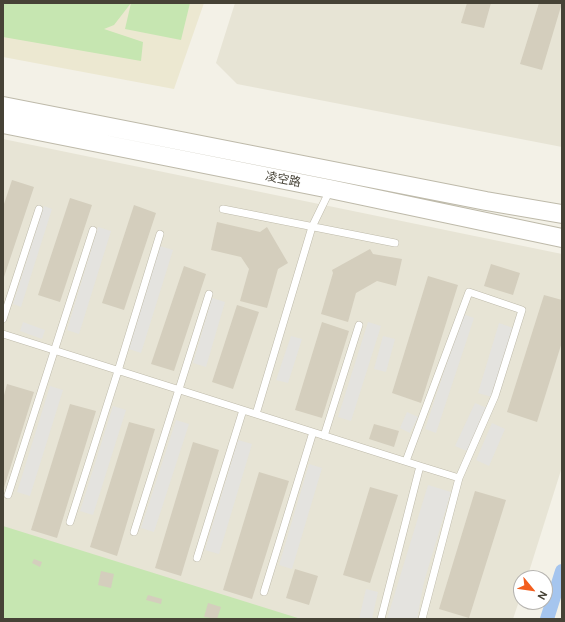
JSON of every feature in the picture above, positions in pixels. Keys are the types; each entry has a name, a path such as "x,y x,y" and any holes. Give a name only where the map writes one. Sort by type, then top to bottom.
{"street":[{"name":"凌空路","path":"3,106 486,201 562,214"},
{"name":"凌空路","path":"3,124 330,189 562,238"}],"lane":[{"path":"256,414 312,227 330,189"},
{"path":"3,319 38,209"},
{"path":"223,209 396,243"},
{"path":"8,496 93,230"},
{"path":"70,522 160,234"},
{"path":"406,462 469,292 522,310 495,396 459,478 422,619"},
{"path":"134,532 209,294"},
{"path":"324,436 359,325"},
{"path":"3,334 459,478"},
{"path":"197,558 243,410"},
{"path":"264,592 313,432"},
{"path":"381,619 420,466"}],"shaded area":[{"path":"3,3 204,3 174,89 3,57"},
{"path":"235,3 562,3 562,147 237,84 216,63"},
{"path":"3,139 562,254 562,467 530,570 513,570 513,610 516,610 513,619 3,619"},
{"path":"44,206 52,209 21,307 13,304"},
{"path":"98,227 111,231 79,334 67,330"},
{"path":"160,246 173,250 141,353 129,349"},
{"path":"212,298 225,302 206,367 193,363"},
{"path":"463,314 474,318 436,433 425,429"},
{"path":"23,322 45,330 42,339 20,331"},
{"path":"368,322 381,326 351,421 338,417"},
{"path":"499,323 513,328 492,397 478,393"},
{"path":"291,336 302,339 288,383 276,380"},
{"path":"383,336 395,339 386,372 374,369"},
{"path":"50,386 63,390 30,496 17,492"},
{"path":"475,403 487,408 467,451 455,446"},
{"path":"113,406 126,410 93,515 80,511"},
{"path":"407,412 418,417 410,433 400,428"},
{"path":"176,420 189,424 154,532 141,528"},
{"path":"492,423 505,429 489,466 476,460"},
{"path":"238,440 252,444 219,554 205,550"},
{"path":"309,464 322,468 292,569 279,565"},
{"path":"428,485 451,492 424,582 417,619 387,619"},
{"path":"366,589 378,592 372,619 359,619"}],"green space":[{"path":"3,3 131,3 114,25 104,29 143,42 141,61 3,37"},
{"path":"131,3 190,3 181,40 125,29"},
{"path":"3,526 301,619 3,619"}],"building":[{"path":"467,3 491,3 484,28 461,23"},
{"path":"539,3 562,3 542,70 520,64"},
{"path":"12,180 34,187 3,280 3,207"},
{"path":"70,198 92,205 60,302 38,295"},
{"path":"134,205 156,213 124,310 102,303"},
{"path":"217,222 260,232 267,227 288,263 278,269 267,308 240,301 249,269 241,257 211,250"},
{"path":"370,249 373,254 402,259 396,286 377,281 356,293 348,322 321,314 333,273 332,270"},
{"path":"491,264 520,273 513,295 484,286"},
{"path":"184,266 206,274 174,371 151,364"},
{"path":"428,276 458,285 421,403 392,393"},
{"path":"544,295 562,300 562,342 537,422 507,412"},
{"path":"237,305 259,312 233,389 212,382"},
{"path":"322,322 349,331 322,418 295,410"},
{"path":"7,384 34,392 3,491 3,399"},
{"path":"70,404 96,411 57,538 31,530"},
{"path":"129,422 155,429 117,556 90,547"},
{"path":"374,424 399,431 394,447 369,439"},
{"path":"193,442 219,450 181,576 155,568"},
{"path":"259,472 289,481 252,599 223,590"},
{"path":"370,487 398,495 370,583 343,575"},
{"path":"475,491 506,500 469,618 439,609"},
{"path":"34,559 42,562 40,567 32,563"},
{"path":"295,569 318,576 309,605 286,598"},
{"path":"101,571 114,574 111,588 98,585"},
{"path":"148,595 162,599 161,604 146,600"},
{"path":"208,603 221,607 217,619 204,617"}],"waterway":[{"path":"547,619 562,571"}]}
